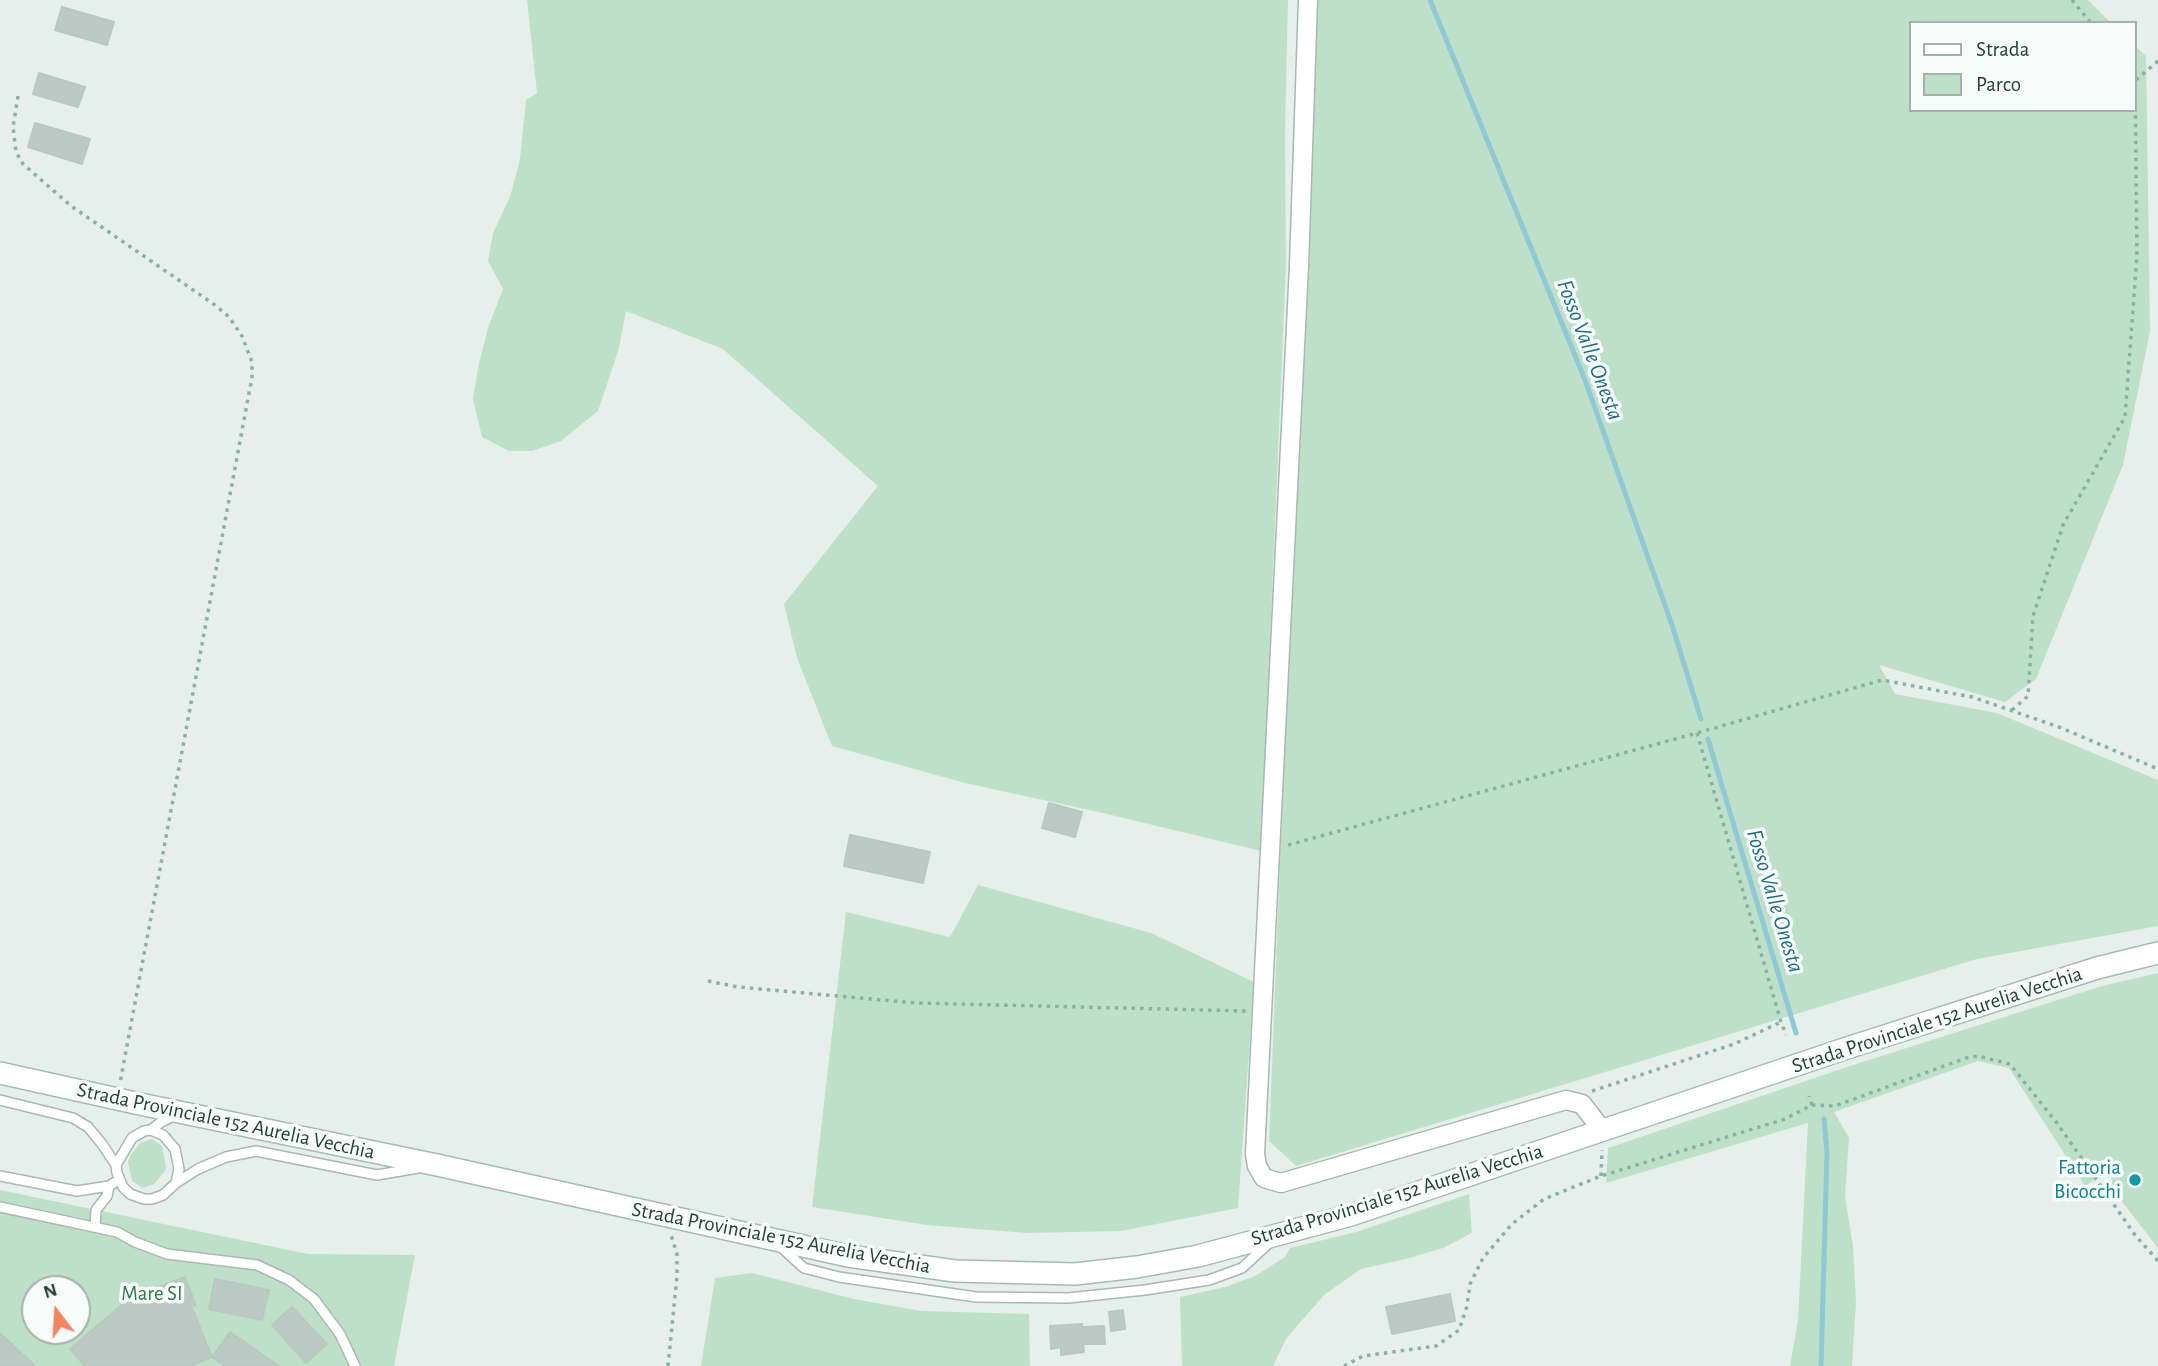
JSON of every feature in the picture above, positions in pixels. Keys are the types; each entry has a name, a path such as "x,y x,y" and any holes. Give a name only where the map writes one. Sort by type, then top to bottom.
{"main road":[{"name":"Strada Provinciale 152 Aurelia Vecchia","path":"0,1073 437,1164 848,1256 955,1272 1075,1274 1198,1256 1351,1215 2044,985 2158,953"}],"street":[{"path":"1308,0 1298,280 1255,1154 1257,1166 1265,1178 1281,1183 1566,1100 1582,1104 1602,1130"}],"lane":[{"path":"0,1100 73,1118 88,1127 116,1165 119,1180 130,1194 144,1199 163,1195 176,1183 226,1157 256,1151 377,1175 437,1164"},
{"path":"140,1104 149,1116 152,1130"},
{"path":"152,1130 161,1122 185,1113"},
{"path":"116,1165 132,1138 152,1130 163,1135 174,1149 178,1169 176,1183"},
{"path":"0,1176 78,1191 109,1186 119,1180"},
{"path":"94,1227 96,1210 107,1196 109,1186"},
{"path":"0,1207 117,1232 167,1254 257,1265 289,1280 314,1299 340,1334 355,1366"}],"path":[{"path":"2072,0 2089,21"},
{"path":"2137,78 2158,61"},
{"path":"18,96 13,127 16,152 23,164 71,206 229,317 242,336 252,362 252,377 117,1099"},
{"path":"2012,710 2028,696 2033,616 2063,525 2125,417 2137,256 2136,112"},
{"path":"1271,844 1287,845 1882,680 1972,697 2059,727 2158,769"},
{"path":"1697,733 1786,1035"},
{"path":"708,981 916,1003 1262,1011"},
{"path":"1566,1100 1734,1044 1780,1022"},
{"path":"1344,1366 1363,1356 1436,1346 1459,1330 1467,1306 1470,1284 1483,1258 1512,1224 1544,1199 1601,1176 1785,1119 1812,1105 1835,1106 1978,1056 2010,1064 2057,1123 2135,1235 2158,1261"},
{"path":"1809,1096 1812,1105"},
{"path":"1601,1176 1602,1130"},
{"path":"666,1217 677,1254 668,1366"}],"green space":[{"path":"527,0 1288,0 1286,265 1261,851 965,783 832,746 797,658 784,604 878,486 723,349 626,311 619,348 598,411 561,441 532,451 509,451 482,437 473,399 489,325 503,289 488,261 493,233 510,197 520,159 526,100 537,93"},
{"path":"1314,0 2088,0 2109,21 1910,21 1910,112 2137,112 2137,48 2146,56 2150,331 2123,465 2036,679 2005,702 1879,665 1895,694 1997,713 2158,780 2158,926 1977,959 1296,1166 1269,1141"},
{"path":"978,885 1151,933 1254,982 1238,1208 1121,1231 1027,1233 927,1225 812,1207 846,912 950,937"},
{"path":"2158,973 2158,1248 2113,1190 2110,1169 2085,1186 2009,1068 1978,1061 1834,1112 1849,1138 1845,1197 1853,1246 1856,1303 1852,1366 1790,1366 1798,1320 1808,1123 1606,1183 1608,1148 1850,1066 2102,986"},
{"path":"152,1139 162,1146 166,1166 154,1184 143,1188 132,1181 128,1162 140,1143"},
{"name":"Mare SI","path":"0,1190 308,1254 415,1255 394,1366 0,1366"},
{"path":"1469,1194 1472,1233 1443,1248 1361,1269 1324,1295 1286,1339 1273,1366 1182,1366 1180,1297 1225,1287 1255,1276 1285,1257 1290,1248 1356,1232"},
{"path":"752,1273 854,1299 921,1311 1029,1314 1030,1366 701,1366 715,1278"}],"building":[{"path":"62,7 114,22 107,45 55,30"},
{"path":"39,73 85,87 78,107 33,94"},
{"path":"35,123 90,139 82,164 28,147"},
{"path":"1049,803 1082,812 1075,837 1042,828"},
{"path":"850,835 930,852 923,883 844,866"},
{"path":"185,1277 196,1306 191,1305 212,1357 190,1366 85,1366 70,1349 75,1345 91,1345 91,1331 131,1297"},
{"path":"215,1279 269,1290 262,1320 209,1309"},
{"path":"1450,1294 1455,1321 1392,1334 1386,1307"},
{"path":"292,1307 327,1344 306,1363 272,1325"},
{"path":"1123,1310 1125,1329 1111,1331 1109,1312"},
{"path":"1082,1324 1082,1327 1104,1326 1105,1344 1083,1344 1084,1352 1061,1355 1061,1347 1051,1349 1050,1326"},
{"path":"230,1332 279,1366 225,1366 212,1357"},
{"path":"0,1333 35,1366 0,1366"}],"waterway":[{"name":"Fosso Valle Onesta","path":"1430,0 1585,380 1672,625 1701,719"},
{"name":"Fosso Valle Onesta","path":"1708,739 1796,1033"},
{"name":"Fosso Valle Onesta","path":"1821,1366 1827,1153 1824,1119"}],"place":[{"name":"Fattoria Bicocchi","path":"2135,1180"}]}
